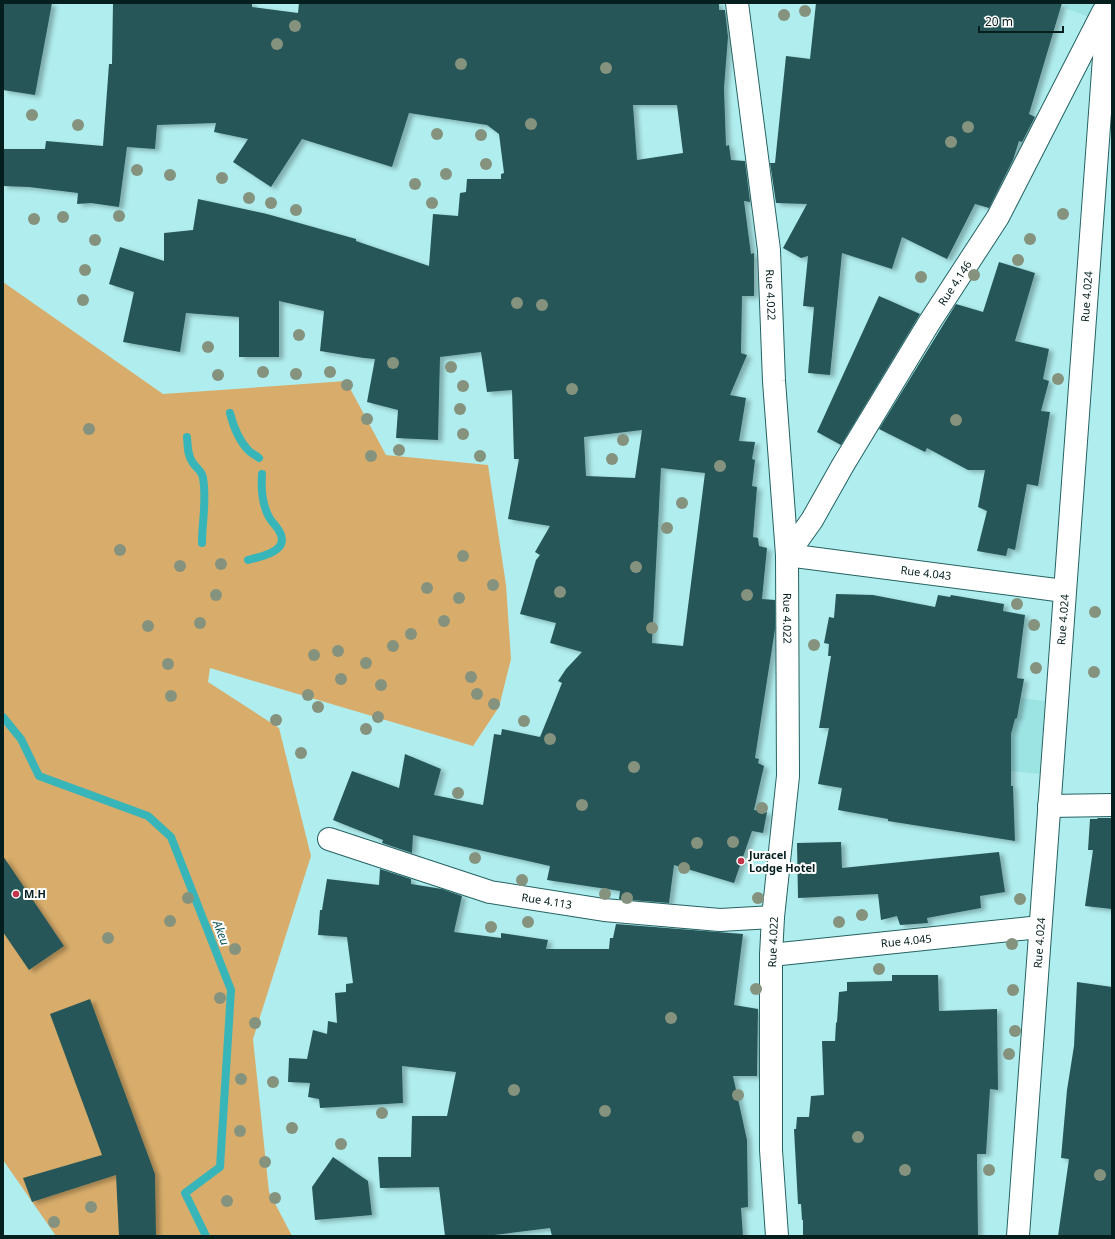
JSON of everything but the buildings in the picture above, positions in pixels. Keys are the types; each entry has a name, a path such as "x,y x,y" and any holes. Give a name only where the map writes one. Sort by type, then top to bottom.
{"street":[{"name":"Rue 4.022","path":"737,3 769,250 774,381 787,555 788,776 773,917 771,955 771,1150 777,1236"},
{"name":"Rue 4.146","path":"787,555 812,520 929,323 998,217 1108,3"},
{"name":"Rue 4.024","path":"1018,1236 1108,3"},
{"name":"Rue 4.043","path":"787,555 1064,591"},
{"path":"1049,806 1112,805"},
{"name":"Rue 4.113","path":"329,839 490,892 620,911 720,920 773,917"},
{"name":"Rue 4.045","path":"771,955 1040,927"}],"shaded area":[{"path":"1066,3 1095,3 1089,17 1065,8"},
{"path":"3,282 163,394 346,381 386,455 488,465 506,585 511,659 499,707 473,746 210,668 208,682 279,728 311,856 253,1039 269,1192 292,1236 56,1236 3,1160"},
{"path":"1021,698 1045,701 1040,774 1011,771 1011,734 1015,719 1017,718"}],"waterway":[{"path":"230,413 242,443 249,451 259,458"},
{"path":"187,437 190,457 202,474 203,478 204,503 202,543"},
{"path":"248,560 274,551 281,545 282,541 280,532 270,519 263,501 262,474"},
{"name":"Akeu","path":"3,717 21,739 39,776 148,816 171,837 231,990 220,1167 185,1193 206,1236"}],"place":[{"name":"Juracel Lodge Hotel","path":"741,861"},
{"name":"M.H","path":"16,894"}]}
